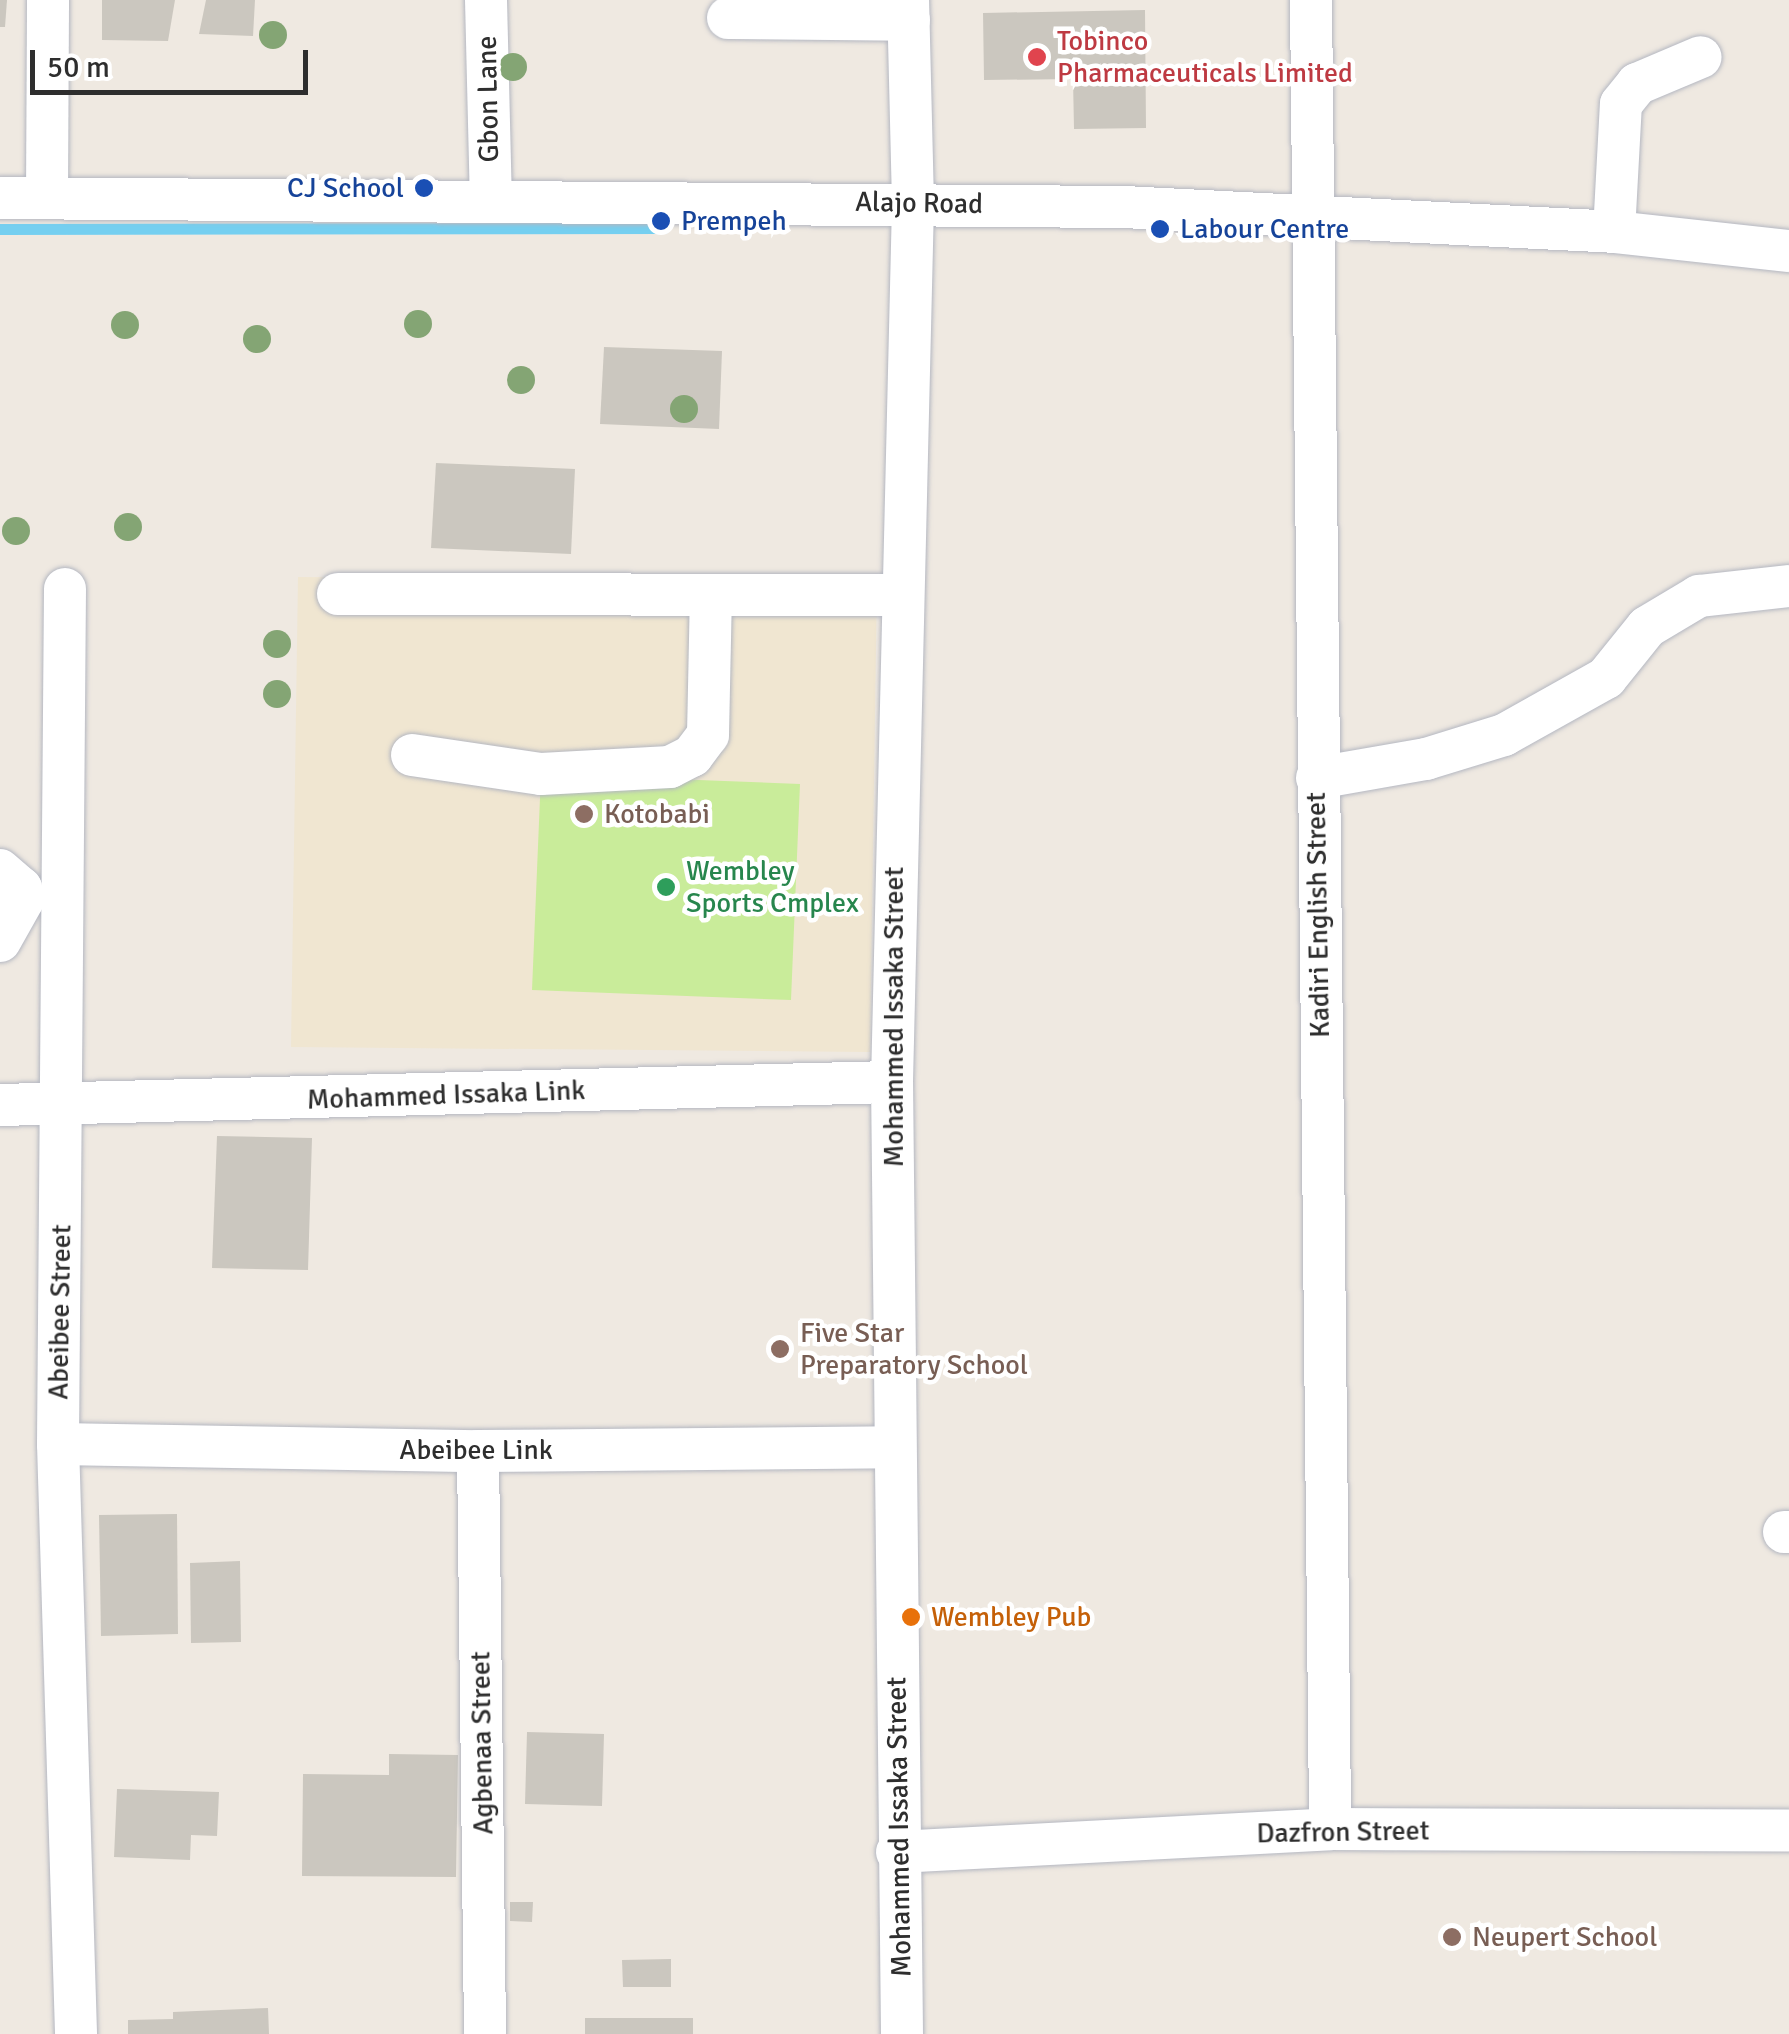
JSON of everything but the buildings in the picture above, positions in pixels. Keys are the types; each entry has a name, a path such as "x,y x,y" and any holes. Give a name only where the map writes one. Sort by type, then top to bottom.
{"street":[{"path":"48,0 48,196"},
{"name":"Gbon Lane","path":"486,0 490,199"},
{"name":"Kadiri English Street","path":"1311,0 1309,214 1330,1829"},
{"path":"728,18 908,10"},
{"name":"Mohammed Issaka Street","path":"902,2034 897,1852 892,1082 900,594 913,203 908,10"},
{"path":"1614,232 1621,104 1637,84 1702,57"},
{"name":"Alajo Road","path":"0,198 913,203 1309,214 1614,232 1789,251"},
{"path":"1317,778 1476,746 1606,678 1647,628 1699,596 1789,586"},
{"name":"Abeibee Street","path":"66,589 58,1444 76,2034"},
{"path":"338,594 900,594"},
{"path":"412,755 541,774 670,767 692,756 708,735 711,596"},
{"path":"0,870 21,888 23,900 0,940"},
{"name":"Mohammed Issaka Link","path":"0,1105 892,1082"},
{"name":"Abeibee Link","path":"58,1444 478,1451 895,1447"},
{"name":"Agbenaa Street","path":"478,1451 485,2034"},
{"name":"Dazfron Street","path":"897,1852 1330,1829 1789,1831"}],"shaded area":[{"name":"Kotobabi","path":"298,577 877,582 870,1052 291,1047"}],"green space":[{"name":"Wembley Sports Cmplex","path":"541,774 800,784 791,1000 532,990"}],"waterway":[{"path":"0,229 664,228"}],"place":[{"name":"Tobinco Pharmaceuticals Limited","path":"1037,57"},
{"name":"CJ School","path":"424,188"},
{"name":"Prempeh","path":"661,221"},
{"name":"Labour Centre","path":"1160,229"},
{"name":"Kotobabi","path":"584,814"},
{"name":"Wembley Sports Cmplex","path":"666,887"},
{"name":"Five Star Preparatory School","path":"780,1349"},
{"name":"Wembley Pub","path":"911,1617"},
{"name":"Neupert School","path":"1452,1937"}]}
